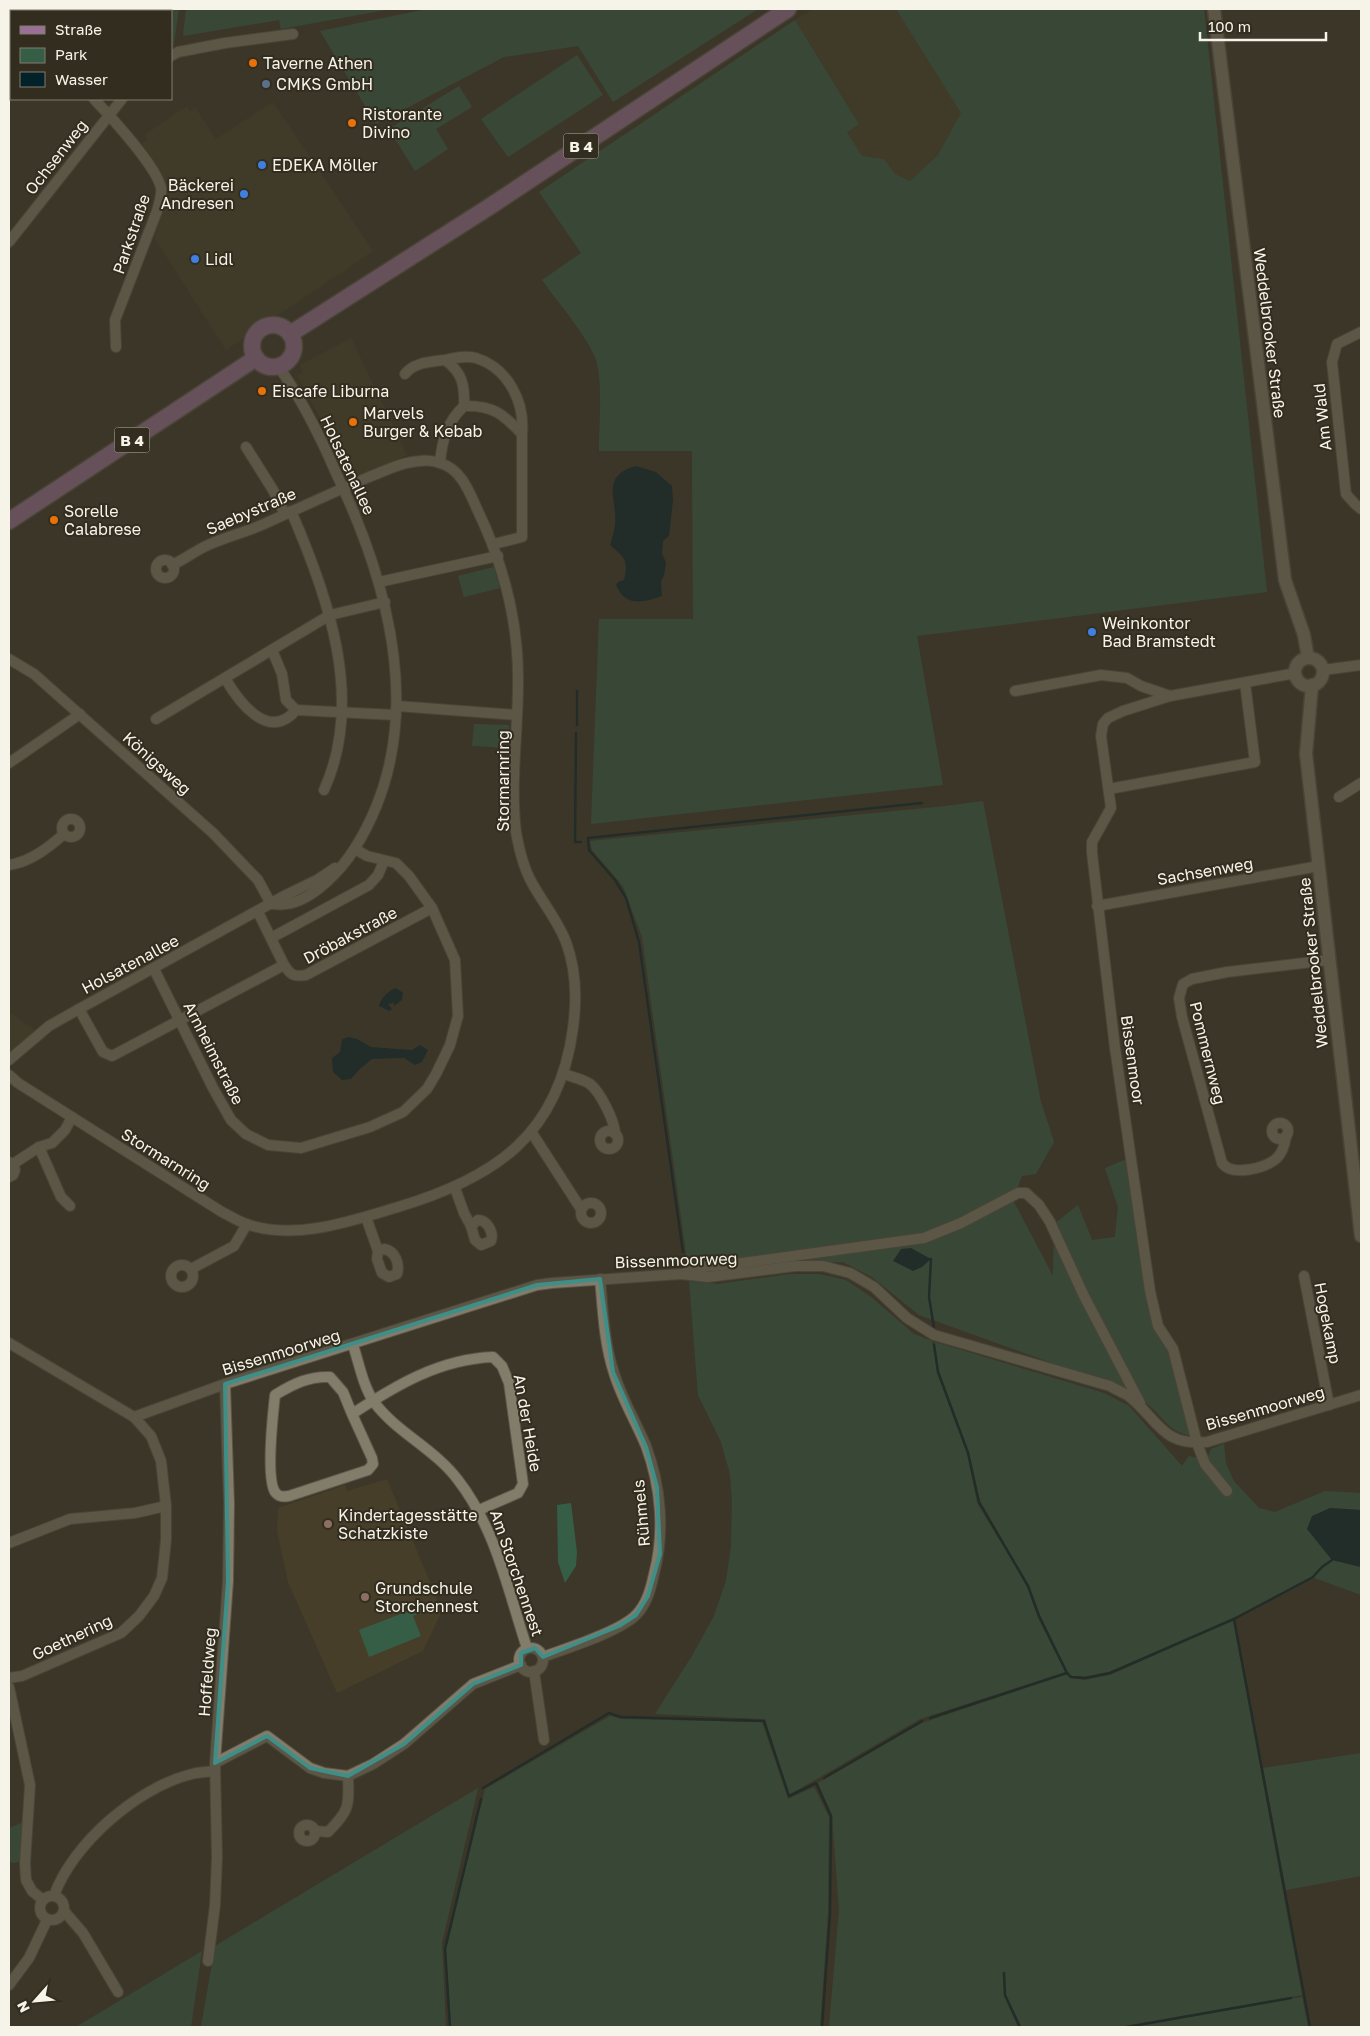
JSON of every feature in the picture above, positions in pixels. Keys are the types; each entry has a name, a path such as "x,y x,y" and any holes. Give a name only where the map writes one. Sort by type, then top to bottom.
{"main road":[{"name":"B 4","path":"290,334 374,282 788,9"},
{"path":"275,325 284,328 290,334 294,341 294,350 286,363 270,367 262,364 256,358 252,349 253,340 258,332 266,326 275,325"},
{"name":"B 4","path":"9,521 256,358"}],"street":[{"name":"Weddelbrooker Straße","path":"1214,9 1285,580 1304,635 1308,658"},
{"path":"172,55 178,52 225,43 293,34"},
{"name":"Ochsenweg","path":"95,100 109,114"},
{"name":"Ochsenweg","path":"9,242 121,100"},
{"name":"Parkstraße","path":"109,114 123,130 157,178 161,196 115,320 116,347"},
{"name":"Am Wald","path":"1361,332 1338,344 1332,362 1346,494 1361,509"},
{"path":"405,374 409,369 418,365 445,360 474,358 494,367 507,378 521,411 522,537 494,544"},
{"path":"445,360 455,367 462,380 464,406"},
{"name":"Holsatenallee","path":"9,1060 49,1026 79,1008 317,880 348,860 367,829 382,794 392,751 396,710 396,666 385,602 365,539 344,488 311,422 278,366"},
{"path":"344,488 402,464 422,460 440,463 444,435 450,421 464,406 481,405 506,417 522,434"},
{"path":"246,447 288,513 314,564 330,615 339,665 341,711 337,745 324,790"},
{"name":"Stormarnring","path":"9,1075 18,1083 222,1212 247,1224 277,1230 306,1229 351,1222 434,1196 454,1188 500,1161 532,1133 553,1098 564,1074 570,1051 576,1011 575,977 566,941 530,880 521,855 516,832 514,803 517,647 511,605 494,544 464,480 450,468 440,463"},
{"name":"Saebystraße","path":"172,565 204,547 344,488"},
{"path":"379,582 498,556"},
{"path":"156,719 330,615 385,602"},
{"path":"272,650 282,674 286,700 296,710 396,710"},
{"path":"1308,658 1316,660 1323,670 1319,682 1312,685 1303,684 1296,673 1298,665 1308,658"},
{"name":"Königsweg","path":"9,659 28,669 213,833 258,880 271,904"},
{"path":"1323,670 1361,665"},
{"name":"Bissenmoor","path":"1227,1492 1205,1464 1197,1443 1173,1349 1158,1326 1150,1291 1098,906 1092,842 1111,808 1102,736 1104,724 1113,715 1170,696 1296,673"},
{"name":"Bissenmoor","path":"1015,691 1101,675 1127,678 1141,686 1170,696"},
{"path":"224,678 251,712 264,720 275,722 287,719 296,710"},
{"path":"1109,789 1255,762 1245,683"},
{"name":"Weddelbrooker Straße","path":"1312,685 1306,754 1361,1236"},
{"path":"1141,686 1143,705"},
{"name":"Stormarnring","path":"396,710 517,715"},
{"path":"9,763 80,714"},
{"path":"1339,797 1361,784"},
{"path":"9,865 19,864 47,849 64,834"},
{"name":"Arnheimstraße","path":"154,968 213,1088 231,1120 246,1134 268,1145 301,1148 370,1126 404,1112 427,1089 450,1045 458,1016 455,960 432,908 410,876 396,863 368,856 354,849"},
{"path":"270,938 369,885 378,875 384,861"},
{"name":"Sachsenweg","path":"1098,906 1319,866"},
{"name":"Dröbakstraße","path":"284,965 291,975 295,977 306,976 432,908"},
{"path":"79,1008 103,1052 112,1056 284,965 258,912"},
{"name":"Pommernweg","path":"1286,1136 1285,1146 1270,1163 1240,1171 1224,1167 1182,1017 1179,998 1183,984 1192,979 1227,972 1330,960"},
{"path":"564,1074 589,1084 595,1090 615,1124 615,1134"},
{"path":"9,1177 14,1173 11,1162 39,1147 52,1143 65,1130 72,1117"},
{"path":"532,1133 581,1209"},
{"path":"39,1147 62,1197 70,1206"},
{"path":"454,1188 471,1226"},
{"path":"681,1274 704,1266 742,1263 924,1238 961,1223 1018,1192 1026,1193 1039,1205 1050,1222 1084,1296 1146,1415"},
{"path":"366,1217 378,1251"},
{"path":"191,1269 234,1246 247,1224"},
{"name":"Bissenmoorweg","path":"134,1417 225,1384 353,1345 537,1285 681,1274 708,1277 795,1266 823,1266 850,1273 874,1287 907,1318 934,1335 1110,1386 1130,1397 1167,1434 1181,1441 1207,1442 1361,1395"},
{"name":"Hogekamp","path":"1304,1276 1329,1405"},
{"name":"Rühmels","path":"543,1657 619,1626 636,1615 648,1596 660,1554 657,1487 646,1447 613,1372 605,1328 600,1279"},
{"path":"9,1343 134,1417"},
{"name":"Am Storchennest","path":"353,1345 373,1400 387,1415 435,1454 458,1479 479,1510 501,1564 527,1648"},
{"name":"An der Heide","path":"373,1400 414,1376 446,1366 477,1358 492,1357 502,1366 510,1391 523,1484 518,1493 479,1510"},
{"path":"316,1376 330,1377 343,1392 352,1414 372,1458 372,1468 289,1496 282,1497 276,1494 271,1469 275,1395 291,1385 316,1376"},
{"name":"Hoffeldweg","path":"208,1961 215,1905 217,1857 215,1767 228,1581 229,1504 225,1384"},
{"path":"352,1414 373,1400"},
{"name":"Goethering","path":"9,1678 22,1676 121,1633 139,1616 154,1596 162,1578 166,1540 166,1506 161,1461 151,1436 134,1417"},
{"path":"9,1543 70,1519 134,1512 166,1506"},
{"path":"527,1648 535,1648 543,1657 541,1666 534,1671 526,1670 519,1661 521,1653 527,1648"},
{"path":"54,1896 60,1879 92,1837 120,1812 148,1793 175,1780 215,1767 268,1736 310,1768 324,1773 348,1776 373,1764 404,1744 473,1684 521,1665"},
{"path":"534,1671 544,1740"},
{"path":"9,1687 30,1785 25,1863 26,1880 32,1891 43,1900"},
{"path":"316,1831 328,1832 344,1816 348,1798 348,1776"},
{"path":"43,1900 54,1896 61,1900 64,1911 84,1933 118,1992"},
{"path":"43,1900 40,1911 48,1920"},
{"path":"48,1920 59,1918 64,1911"},
{"path":"9,1984 29,1958 48,1920"}],"highlighted area":[{"path":"600,1279 613,1372 646,1447 657,1487 660,1554 648,1596 636,1615 619,1626 543,1657 535,1648 521,1653 521,1665 473,1684 404,1744 348,1776 310,1768 267,1736 215,1763 228,1581 225,1384 537,1285"}],"shaded area":[{"path":"813,9 896,9 961,113 938,155 910,181 895,174 884,159 862,156 847,132 859,123 795,20"},
{"path":"273,102 373,251 226,350 152,234 168,201 166,181 142,143 147,140 144,135 187,106 190,111 195,107 216,139"},
{"path":"351,338 407,455 350,481 332,440 297,375 303,372 300,365"},
{"path":"9,1012 36,1031 9,1054"},
{"name":"Grundschule Storchennest","path":"387,1479 442,1611 423,1651 337,1693 288,1582 277,1531 278,1508 345,1485 347,1491"}],"green space":[{"path":"82,9 179,9 173,50 172,10"},
{"path":"186,9 391,9 281,29 279,20 183,36"},
{"path":"427,9 758,9 613,102 578,46 504,57 376,124 320,31"},
{"path":"896,9 1204,9 1267,592 917,636 943,785 591,824 599,619 693,619 692,451 599,451 600,392 596,360 579,330 542,280 581,253 539,192 795,20 859,124 847,132 862,156 884,159 895,174 910,181 938,155 961,113"},
{"path":"577,55 603,95 508,157 481,119"},
{"path":"459,86 472,107 436,129 448,149 415,171 389,129"},
{"path":"494,567 500,588 464,597 458,576"},
{"path":"474,724 509,725 509,748 472,746"},
{"path":"983,801 1041,1102 1054,1142 1036,1174 1022,1176 1013,1200 1053,1276 1054,1224 1078,1205 1092,1240 1115,1237 1118,1207 1105,1168 1129,1158 1148,1293 1171,1349 1191,1432 1190,1435 1173,1429 1152,1408 1130,1391 919,1315 872,1277 843,1262 778,1263 711,1275 689,1274 642,937 623,886 592,850 590,841"},
{"path":"790,1274 819,1274 846,1280 871,1297 914,1334 932,1341 937,1372 967,1453 977,1503 1027,1586 1038,1618 1065,1672 920,1719 789,1795 765,1719 655,1714 692,1656 714,1616 726,1581 731,1547 732,1501 730,1474 721,1442 698,1395 689,1281 718,1284"},
{"path":"935,1342 1104,1393 1129,1406 1182,1466 1189,1456 1206,1460 1211,1449 1224,1444 1226,1464 1234,1481 1259,1508 1275,1512 1325,1491 1361,1493 1361,1510 1330,1508 1307,1529 1332,1560 1361,1567 1361,1595 1312,1577 1233,1618 1109,1672 1085,1677 1072,1676 1068,1673 1040,1615 1029,1585 980,1502 969,1452 939,1371"},
{"path":"571,1503 577,1552 576,1566 565,1583 558,1562 557,1505"},
{"path":"434,1601 436,1606 413,1616 421,1636 369,1657 359,1630"},
{"path":"1233,1620 1302,1995 1119,2027 1021,2027 1005,1996 1005,1973 1003,1973 1004,1996 1018,2027 829,2027 839,1910 832,1815 818,1783 922,1723 1067,1674 1070,1678 1085,1680 1110,1675"},
{"path":"610,1716 621,1719 762,1722 788,1799 814,1787 829,1817 828,1912 820,2027 451,2027 446,1950 485,1789"},
{"path":"1361,1753 1361,1876 1286,1890 1263,1768"},
{"path":"478,1788 442,1943 446,2027 201,2027 215,1946"},
{"path":"24,1822 22,1861 13,1863 9,1861 9,1828"},
{"path":"202,1951 191,2027 76,2027"},
{"path":"1302,1997 1308,2027 1132,2027"}],"water":[{"path":"636,466 656,472 672,486 673,500 669,536 663,541 662,554 666,562 664,576 661,581 662,596 641,601 630,600 624,597 616,585 624,580 626,568 622,556 610,545 615,525 614,483 625,470"},
{"path":"396,988 403,993 402,1000 394,1006 394,1003 388,1004 392,1009 389,1011 379,1006 385,995"},
{"path":"349,1037 371,1047 412,1050 420,1045 428,1050 422,1062 415,1065 404,1058 372,1059 351,1079 342,1080 333,1072 332,1058 340,1052 342,1039"},
{"path":"911,1248 931,1259 922,1267 913,1271 893,1261 901,1249"},
{"path":"1330,1508 1361,1510 1361,1567 1332,1560 1307,1529 1312,1516"}],"waterway":[{"path":"577,691 577,725"},
{"path":"576,733 575,842 581,842"},
{"path":"683,1252 639,942 626,898 615,880 589,850 588,838 922,803"},
{"path":"931,1259 929,1297 934,1328"},
{"path":"930,1718 1067,1673 1039,1616 1028,1586 979,1502 968,1453 938,1372 934,1345"},
{"path":"1322,1567 1332,1560"},
{"path":"1310,2027 1234,1619 1313,1577 1321,1568"},
{"path":"1067,1673 1071,1677 1085,1678 1110,1673 1234,1619"},
{"path":"483,1788 609,1713 621,1717 764,1721 789,1796 816,1783 831,1816 830,1913 822,2027"},
{"path":"824,1778 922,1721"},
{"path":"450,2027 445,1949 481,1799"},
{"path":"1004,1973 1005,1995 1020,2027"},
{"path":"1127,2027 1291,1998"}],"place":[{"name":"Taverne Athen","path":"253,63"},
{"name":"CMKS GmbH","path":"266,84"},
{"name":"Ristorante Divino","path":"352,123"},
{"name":"EDEKA Möller","path":"262,165"},
{"name":"Bäckerei Andresen","path":"244,194"},
{"name":"Lidl","path":"195,259"},
{"name":"Eiscafe Liburna","path":"262,391"},
{"name":"Marvels Burger & Kebab","path":"353,422"},
{"name":"Sorelle Calabrese","path":"54,520"},
{"name":"Weinkontor Bad Bramstedt","path":"1092,632"},
{"name":"Kindertagesstätte Schatzkiste","path":"328,1524"},
{"name":"Grundschule Storchennest","path":"365,1597"}]}
